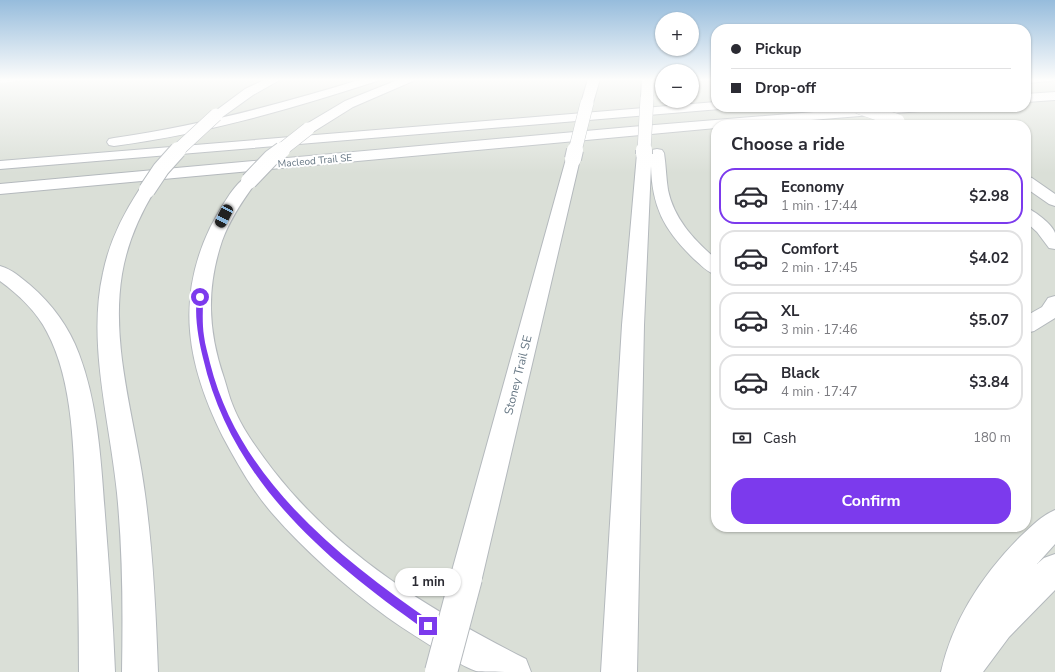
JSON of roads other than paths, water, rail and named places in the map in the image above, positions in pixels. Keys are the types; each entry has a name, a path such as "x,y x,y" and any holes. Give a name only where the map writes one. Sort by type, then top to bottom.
{"highway":[{"path":"140,672 140,620 137,561 131,493 112,357 109,303 115,264 128,222 154,177 173,154 223,110"},
{"path":"0,155 124,141 190,129 271,110"},
{"path":"339,110 308,129 271,158 249,181 230,205 215,233 204,267 200,297 199,323 205,359 217,399 231,429 250,461 277,496 299,521 333,554 381,592 426,624 469,650 513,672"},
{"name":"Stoney Trail SE","path":"441,672 585,110"},
{"path":"526,121 601,110"},
{"path":"620,661 633,325 650,153 647,110"},
{"path":"526,121 661,110"},
{"name":"Macleod Trail SE","path":"764,120 861,112"},
{"path":"872,112 895,120"},
{"name":"Macleod Trail SE","path":"0,165 526,121"},
{"name":"Macleod Trail SE","path":"0,189 711,124"},
{"path":"490,145 513,149 680,140"},
{"path":"650,153 667,214 682,238 711,264"},
{"path":"1031,184 1055,201"},
{"path":"1031,217 1043,228 1055,244"},
{"path":"0,272 23,288 58,332 77,387 89,482 98,672"},
{"path":"1031,323 1049,312 1055,303"},
{"path":"960,672 967,642 979,617 1018,562 1055,524"},
{"path":"960,672 993,629 1026,594 1055,568"}]}
